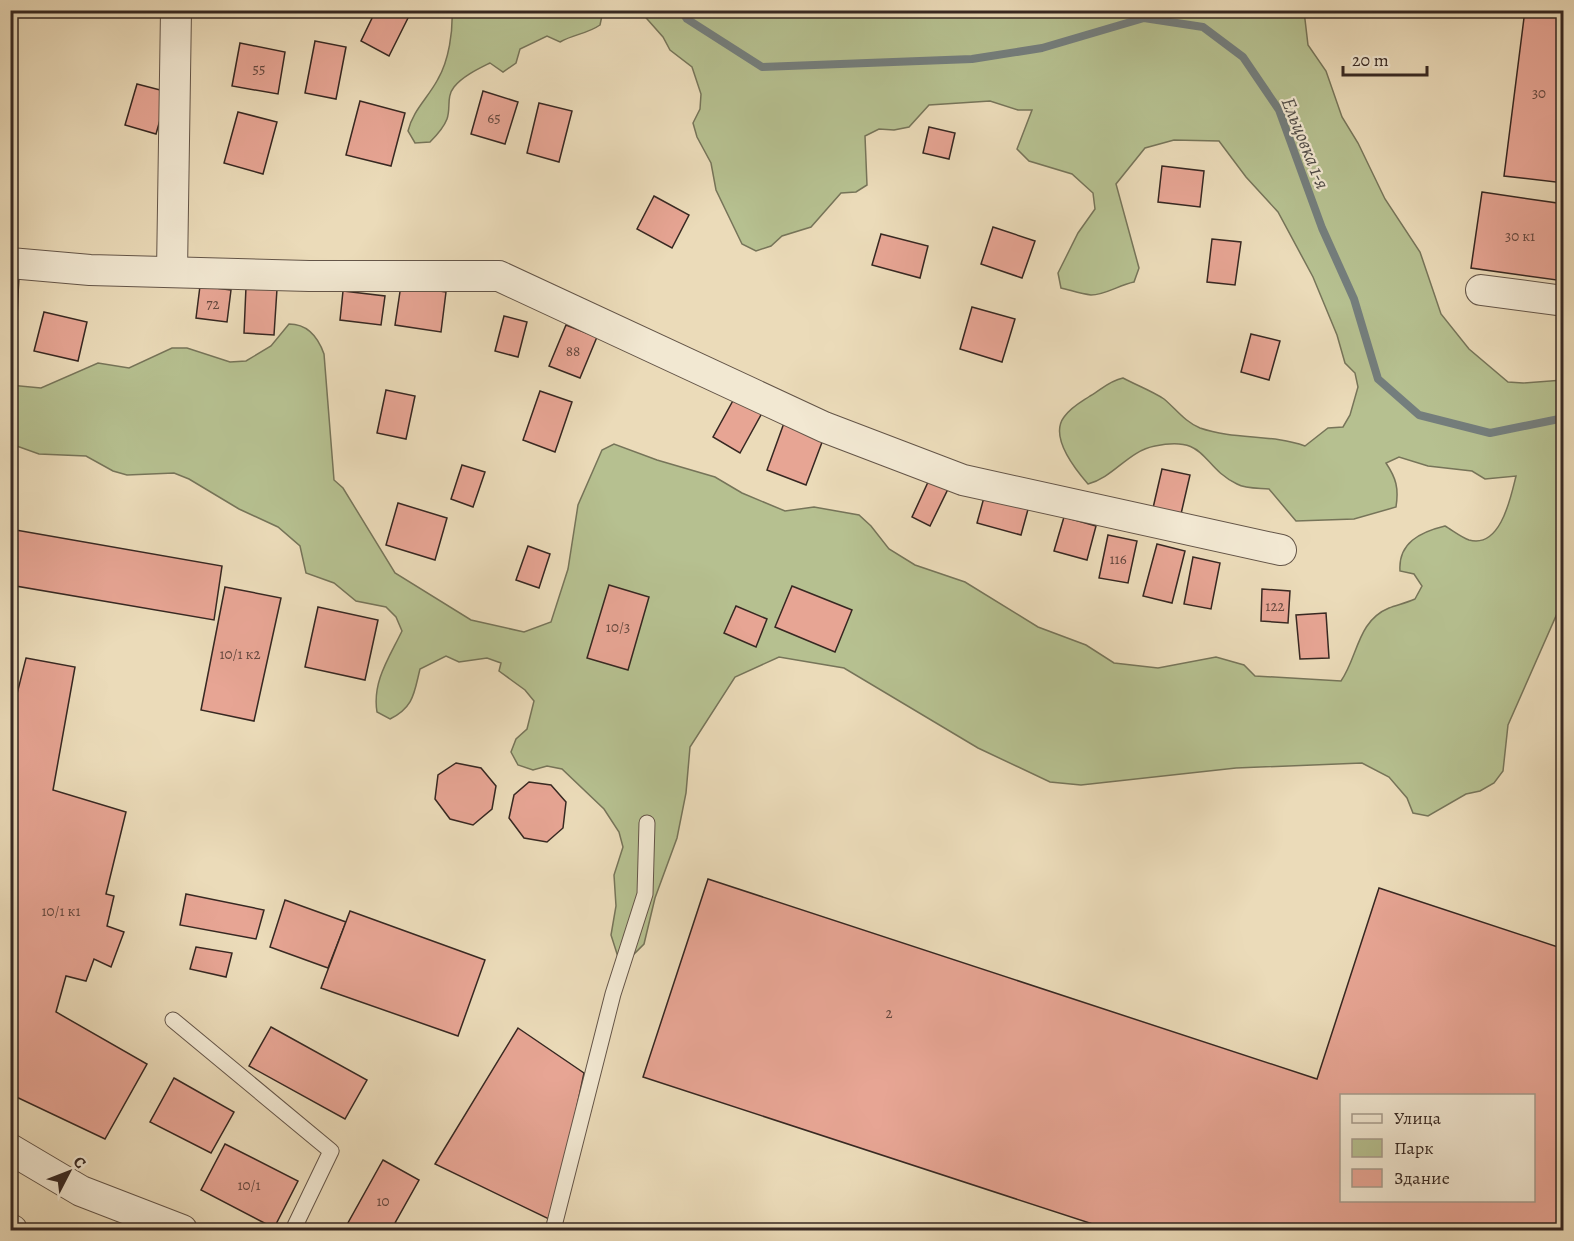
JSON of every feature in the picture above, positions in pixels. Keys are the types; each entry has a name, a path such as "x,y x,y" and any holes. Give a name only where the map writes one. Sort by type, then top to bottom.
{"street":[{"path":"172,272 176,10"},
{"path":"10,263 90,270 309,276 499,276 824,427 963,480 1281,550"},
{"path":"1481,291 1563,301"},
{"path":"10,1149 81,1191 182,1230"}],"lane":[{"path":"553,1230 613,994 645,894 647,823"},
{"path":"173,1020 331,1151 293,1230"}],"green space":[{"path":"452,10 603,11 600,25 590,30 560,42 547,36 520,49 516,63 503,72 490,63 466,76 452,91 447,119 440,131 430,142 415,143 408,131 413,117 434,86 445,63 451,36"},
{"path":"640,11 1304,11 1308,45 1326,71 1342,117 1358,143 1385,199 1420,252 1441,314 1469,349 1508,382 1563,380 1563,600 1508,725 1503,771 1494,783 1480,791 1466,794 1428,816 1413,813 1407,798 1389,777 1362,763 1236,768 1081,785 1050,782 978,748 844,668 779,657 735,677 690,747 686,793 677,838 655,898 644,944 633,955 619,960 611,935 616,906 614,875 623,847 619,832 604,809 562,769 547,766 533,770 518,765 511,752 516,739 527,729 534,701 525,690 499,671 501,663 487,658 459,662 446,656 420,669 412,698 404,710 390,719 377,712 376,701 379,680 402,631 396,617 386,607 356,601 334,583 306,573 300,546 278,527 239,509 189,479 174,473 127,475 113,471 86,456 39,454 11,444 10,385 41,388 98,363 129,368 172,348 187,348 230,362 246,361 271,346 289,324 302,326 319,342 324,354 334,480 343,488 395,573 471,620 524,632 551,622 568,569 578,505 602,450 614,444 657,460 715,477 742,493 785,511 814,507 859,515 889,549 915,565 965,582 1038,627 1086,645 1114,663 1158,668 1216,657 1244,665 1255,676 1341,681 1347,672 1359,640 1370,622 1389,608 1415,599 1422,586 1414,574 1400,571 1403,553 1412,540 1419,535 1445,526 1469,540 1480,541 1489,537 1503,519 1516,476 1485,479 1472,471 1428,466 1399,457 1386,463 1396,484 1396,507 1354,519 1296,521 1269,489 1248,488 1237,484 1225,477 1194,448 1185,445 1172,444 1145,449 1106,476 1088,484 1077,470 1062,443 1060,425 1070,410 1118,379 1123,378 1154,393 1164,399 1185,419 1200,428 1213,432 1280,440 1305,446 1328,428 1343,427 1350,415 1358,387 1355,373 1345,363 1337,335 1313,277 1278,212 1246,177 1219,141 1174,140 1145,148 1116,184 1139,268 1134,282 1102,293 1091,295 1061,288 1058,273 1078,233 1095,209 1093,193 1072,174 1029,161 1017,149 1032,110 1018,110 990,101 929,105 909,127 894,130 879,129 865,136 867,185 856,192 841,193 811,227 782,236 771,246 756,251 742,244 716,190 711,163 697,137 693,123 700,109 701,94 692,67 670,50 663,37"}],"building":[{"path":"10,10 17,10 14,51 10,51"},
{"path":"376,10 412,10 389,56 361,41"},
{"path":"1525,10 1564,10 1564,183 1504,176"},
{"path":"315,41 346,47 336,99 305,93"},
{"path":"240,43 285,52 278,94 232,86"},
{"path":"137,84 168,92 156,134 125,125"},
{"path":"483,91 518,102 505,144 471,134"},
{"path":"360,101 405,113 391,166 346,155"},
{"path":"539,103 572,111 559,162 527,153"},
{"path":"238,112 277,122 263,174 224,163"},
{"path":"929,127 955,133 949,159 923,153"},
{"path":"1162,166 1204,171 1200,207 1158,202"},
{"path":"1482,192 1564,204 1564,281 1471,268"},
{"path":"654,196 689,215 672,248 637,229"},
{"path":"993,227 1035,241 1022,278 981,264"},
{"path":"881,234 928,246 920,278 872,265"},
{"path":"1212,239 1241,242 1235,285 1207,282"},
{"path":"10,274 19,274 17,317 10,317"},
{"path":"401,285 446,292 441,332 395,325"},
{"path":"200,286 231,290 227,322 196,318"},
{"path":"246,287 277,289 274,335 244,333"},
{"path":"343,291 385,296 381,325 340,320"},
{"path":"972,307 1015,319 1002,362 960,349"},
{"path":"44,312 87,322 78,361 34,351"},
{"path":"504,316 527,322 518,357 495,351"},
{"path":"566,325 597,337 580,378 549,366"},
{"path":"1251,334 1280,341 1269,380 1241,372"},
{"path":"386,390 415,396 406,439 377,433"},
{"path":"540,391 572,402 555,452 523,440"},
{"path":"735,397 762,413 740,453 713,437"},
{"path":"784,423 824,437 806,485 767,470"},
{"path":"462,465 485,472 473,507 451,499"},
{"path":"1162,469 1190,475 1181,514 1153,508"},
{"path":"929,480 948,489 930,526 912,517"},
{"path":"986,490 1030,502 1021,535 977,523"},
{"path":"398,503 447,518 435,560 386,545"},
{"path":"1064,517 1096,526 1087,560 1054,551"},
{"path":"10,529 222,566 214,620 10,585"},
{"path":"1108,535 1137,541 1128,583 1099,578"},
{"path":"1157,544 1185,551 1172,603 1143,596"},
{"path":"528,546 550,554 539,588 516,580"},
{"path":"1193,557 1220,563 1211,609 1184,604"},
{"path":"609,585 649,597 628,670 587,658"},
{"path":"792,586 852,610 835,652 775,627"},
{"path":"225,587 281,598 254,721 201,710"},
{"path":"1262,589 1290,591 1288,623 1261,621"},
{"path":"736,606 767,619 756,647 724,633"},
{"path":"318,607 378,620 365,680 305,667"},
{"path":"1326,613 1329,658 1300,659 1296,615"},
{"path":"26,658 75,667 53,790 126,812 106,894 114,896 107,926 124,932 111,967 94,959 86,981 66,976 56,1012 147,1064 105,1139 10,1094 10,697 16,698"},
{"path":"456,763 481,768 496,786 492,809 473,825 450,819 435,799 438,775"},
{"path":"529,782 551,785 566,802 563,828 547,842 524,838 509,818 514,795"},
{"path":"708,879 1317,1079 1379,888 1564,949 1564,1230 1111,1230 643,1077"},
{"path":"186,894 264,910 256,939 180,925"},
{"path":"285,900 346,922 328,968 270,947"},
{"path":"350,911 485,960 458,1036 321,988"},
{"path":"196,947 232,953 226,977 190,969"},
{"path":"271,1027 367,1080 345,1119 249,1066"},
{"path":"518,1028 584,1073 553,1221 435,1164"},
{"path":"174,1078 234,1112 211,1153 150,1122"},
{"path":"225,1144 298,1181 274,1228 201,1190"},
{"path":"383,1160 419,1180 395,1223 409,1230 344,1230"}],"waterway":[{"name":"Ельцовка 1-я","path":"681,10 687,19 762,67 972,59 1042,48 1144,18 1203,27 1243,57 1279,110 1322,228 1354,299 1378,379 1419,415 1490,433 1564,418"}]}
